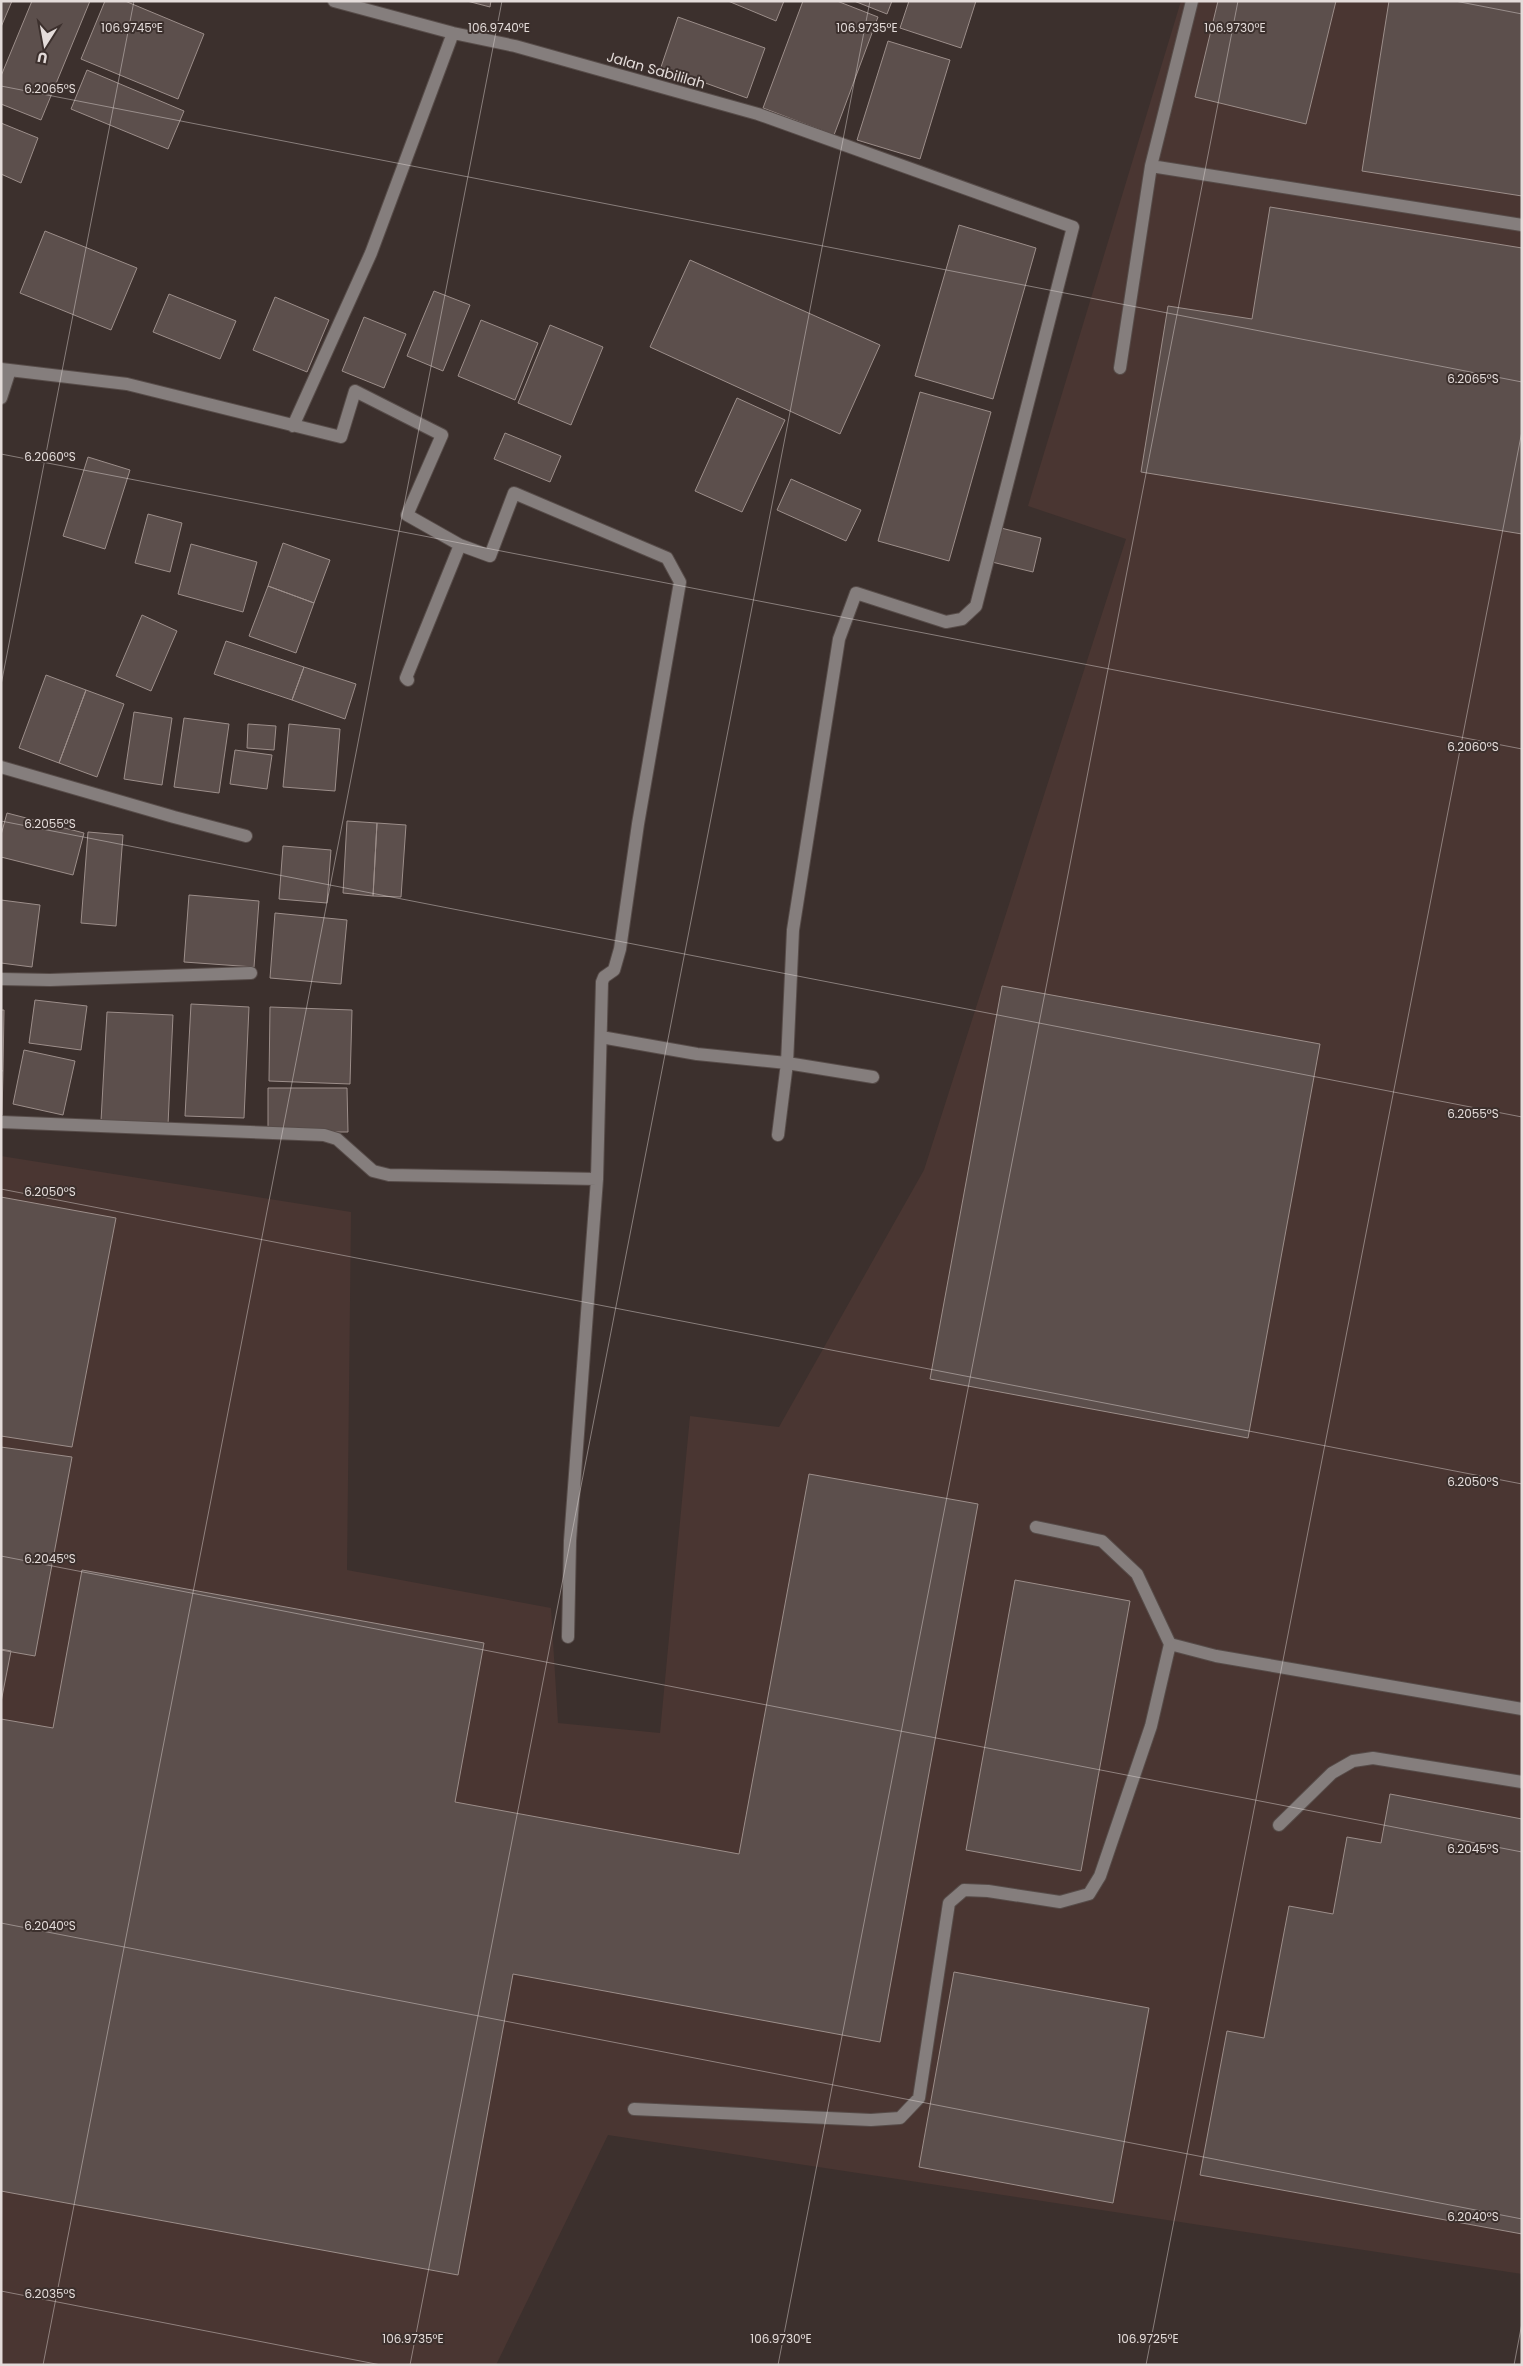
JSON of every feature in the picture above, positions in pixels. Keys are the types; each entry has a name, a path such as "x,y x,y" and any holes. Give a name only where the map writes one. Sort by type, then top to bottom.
{"street":[{"name":"Jalan Sabililah","path":"334,1 453,33 515,46 758,114 1073,227 976,606 962,619 946,622 856,593 839,638 793,930 787,1063"},
{"path":"1120,368 1151,166 1192,1"},
{"path":"293,426 372,253 453,33"},
{"path":"1151,166 1522,225"},
{"path":"1,398 5,370 128,384 341,437 355,392 442,435 407,515 460,545 490,556 514,493 667,558 680,582 638,824 620,949 614,970 604,977 602,982 597,1180 570,1541 568,1637"},
{"path":"408,680 406,678 460,545"},
{"path":"1,767 246,836"},
{"path":"1,979 50,980 251,973"},
{"path":"601,1037 697,1054 787,1063 873,1077"},
{"path":"778,1134 787,1063"},
{"path":"1,1122 324,1135 337,1139 373,1171 389,1175 597,1180"},
{"path":"634,2109 871,2120 900,2118 919,2098 949,1903 964,1890 988,1891 1060,1902 1089,1894 1100,1876 1151,1726 1170,1644 1137,1574 1102,1541 1036,1527"},
{"path":"1170,1644 1216,1656 1522,1709"},
{"path":"1279,1825 1332,1773 1353,1761 1373,1758 1522,1782"}],"shaded area":[{"path":"1181,1 1522,1 1522,2274 608,2135 496,2365 1,2365 1,1156 351,1212 347,1570 551,1608 558,1723 660,1733 690,1416 779,1427 924,1170 1126,539 1028,506"}],"building":[{"path":"1,1 12,1 1,27"},
{"path":"32,1 90,1 41,120 1,104 1,76"},
{"path":"105,1 125,1 204,34 178,99 81,59"},
{"path":"467,1 491,1 490,7"},
{"path":"728,1 784,1 776,21"},
{"path":"803,1 837,1 878,17 834,135 763,108"},
{"path":"854,1 892,1 887,14"},
{"path":"909,1 976,1 961,48 900,28"},
{"path":"1218,1 1336,1 1306,124 1195,97"},
{"path":"1389,1 1522,1 1522,196 1362,171"},
{"path":"678,17 765,48 747,98 661,67"},
{"path":"888,41 950,60 920,159 857,140"},
{"path":"87,70 184,111 168,149 71,109"},
{"path":"1,123 38,138 21,183 1,174"},
{"path":"1270,207 1522,248 1522,534 1141,472 1168,306 1252,319"},
{"path":"959,225 1036,248 993,399 915,376"},
{"path":"45,231 137,268 111,330 20,293"},
{"path":"690,260 880,345 840,434 650,347"},
{"path":"434,291 470,305 443,371 407,356"},
{"path":"169,294 236,321 220,359 153,332"},
{"path":"275,297 329,320 307,372 253,350"},
{"path":"364,317 406,334 384,388 342,371"},
{"path":"481,320 538,343 515,400 458,376"},
{"path":"550,325 603,347 571,425 518,403"},
{"path":"920,392 991,412 949,561 878,541"},
{"path":"737,398 785,420 742,512 695,491"},
{"path":"505,433 561,456 550,482 494,459"},
{"path":"88,457 130,470 105,549 63,536"},
{"path":"791,479 861,510 846,541 777,510"},
{"path":"148,514 182,523 170,572 135,563"},
{"path":"1001,528 1041,538 1033,572 992,562"},
{"path":"283,543 330,560 314,603 268,586"},
{"path":"191,544 257,562 243,612 178,594"},
{"path":"268,586 314,603 296,653 249,636"},
{"path":"142,615 177,631 151,691 116,676"},
{"path":"226,641 304,667 292,700 214,674"},
{"path":"304,667 356,684 345,719 292,700"},
{"path":"46,675 86,690 59,763 19,748"},
{"path":"86,690 124,704 97,777 59,763"},
{"path":"134,712 172,718 162,785 124,779"},
{"path":"184,718 229,724 219,793 174,787"},
{"path":"248,724 276,726 274,750 247,748"},
{"path":"289,724 340,729 335,791 283,787"},
{"path":"235,750 272,755 267,789 230,784"},
{"path":"7,813 84,833 73,875 1,857 1,835"},
{"path":"347,821 377,823 373,896 343,893"},
{"path":"377,823 406,825 401,897 373,896"},
{"path":"88,832 123,835 116,926 81,923"},
{"path":"283,846 331,850 327,903 279,899"},
{"path":"189,895 259,901 254,967 184,962"},
{"path":"1,900 40,905 32,967 1,963"},
{"path":"275,913 347,920 341,984 270,978"},
{"path":"1002,986 1320,1044 1248,1438 930,1379"},
{"path":"35,1000 87,1006 81,1050 29,1043"},
{"path":"191,1004 249,1007 244,1118 185,1116"},
{"path":"270,1007 352,1010 350,1084 269,1081"},
{"path":"1,1010 4,1010 3,1071 1,1070"},
{"path":"107,1012 173,1015 168,1125 101,1121"},
{"path":"24,1050 75,1061 63,1115 13,1104"},
{"path":"1,1070 3,1071 2,1115 1,1115"},
{"path":"268,1088 347,1088 348,1132 268,1132"},
{"path":"1,1197 116,1218 72,1447 1,1436"},
{"path":"1,1447 72,1457 35,1656 1,1650"},
{"path":"809,1474 978,1504 880,2042 513,1974 458,2275 1,2191 1,1719 53,1728 82,1570 484,1643 455,1802 739,1854"},
{"path":"1015,1580 1130,1601 1081,1871 966,1850"},
{"path":"1,1649 11,1651 1,1702"},
{"path":"1390,1794 1522,1819 1522,2234 1200,2175 1227,2031 1264,2038 1289,1906 1333,1914 1347,1837 1381,1843"},
{"path":"954,1972 1149,2008 1113,2203 919,2167"}]}
